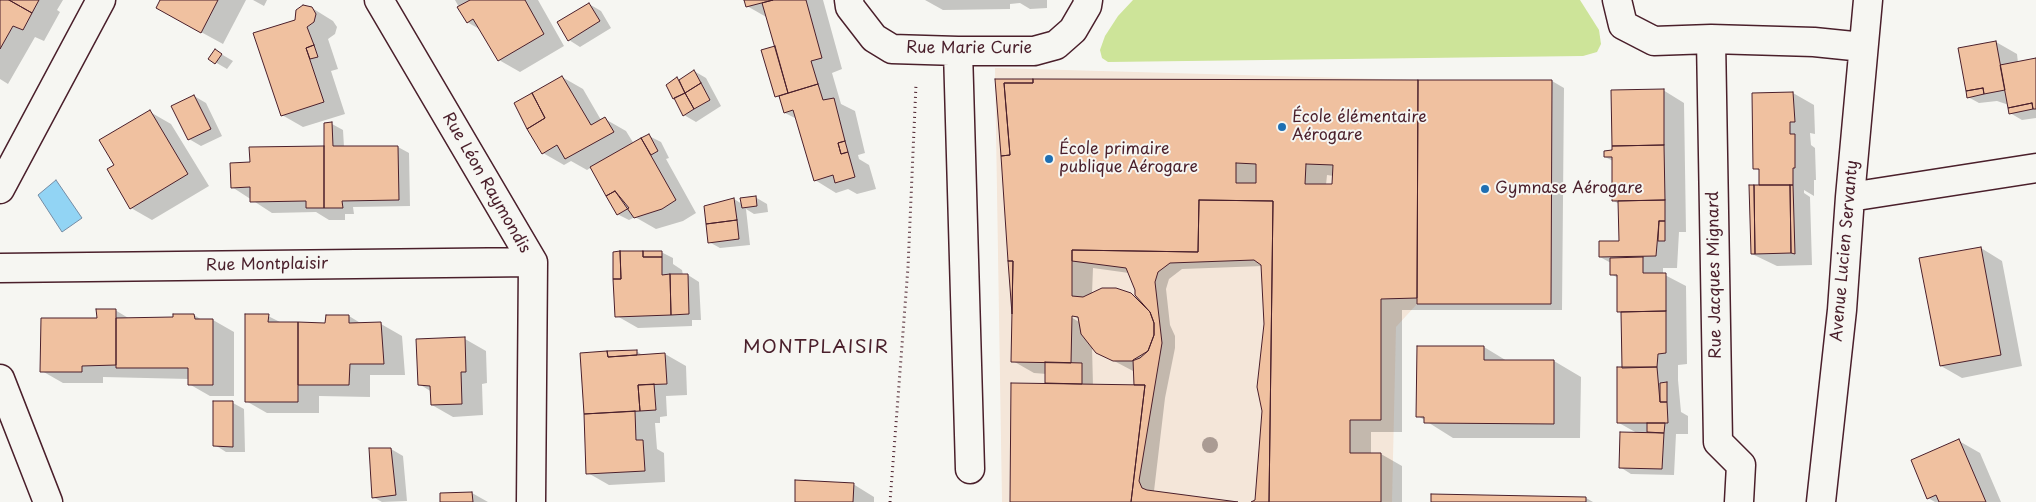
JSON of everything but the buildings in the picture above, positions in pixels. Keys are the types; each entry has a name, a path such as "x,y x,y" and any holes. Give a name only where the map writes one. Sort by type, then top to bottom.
{"street":[{"path":"0,189 101,0"},
{"name":"Rue Léon Raymondis","path":"379,0 533,262 531,502"},
{"name":"Rue Marie Curie","path":"849,0 850,6 874,38 892,49 916,51 1034,51 1056,45 1074,30 1087,6 1088,0"},
{"path":"1617,0 1623,25 1654,41 1711,39 1814,42 1863,47"},
{"name":"Avenue Lucien Servanty","path":"1821,502 1842,310 1868,0"},
{"name":"Rue Jacques Mignard","path":"1711,39 1718,442 1741,465 1739,502"},
{"path":"958,51 970,469"},
{"path":"1850,197 2036,168"},
{"name":"Rue Montplaisir","path":"0,268 533,262"},
{"path":"0,379 48,502"}],"path":[{"path":"890,502 908,267 916,51"}],"shaded area":[{"path":"995,68 1418,80 1417,304 1396,327 1392,502 1002,502"}],"green space":[{"path":"1133,0 1580,0 1599,30 1601,44 1597,52 1583,56 1108,62 1102,58 1100,50 1105,36 1118,16"}],"water":[{"path":"56,180 82,218 62,232 38,195"}],"place":[{"name":"École élémentaire Aérogare","path":"1282,127"},
{"name":"École primaire publique Aérogare","path":"1049,159"},
{"name":"Gymnase Aérogare","path":"1485,189"}],"district":[{"name":"MONTPLAISIR","path":"816,348"}]}
